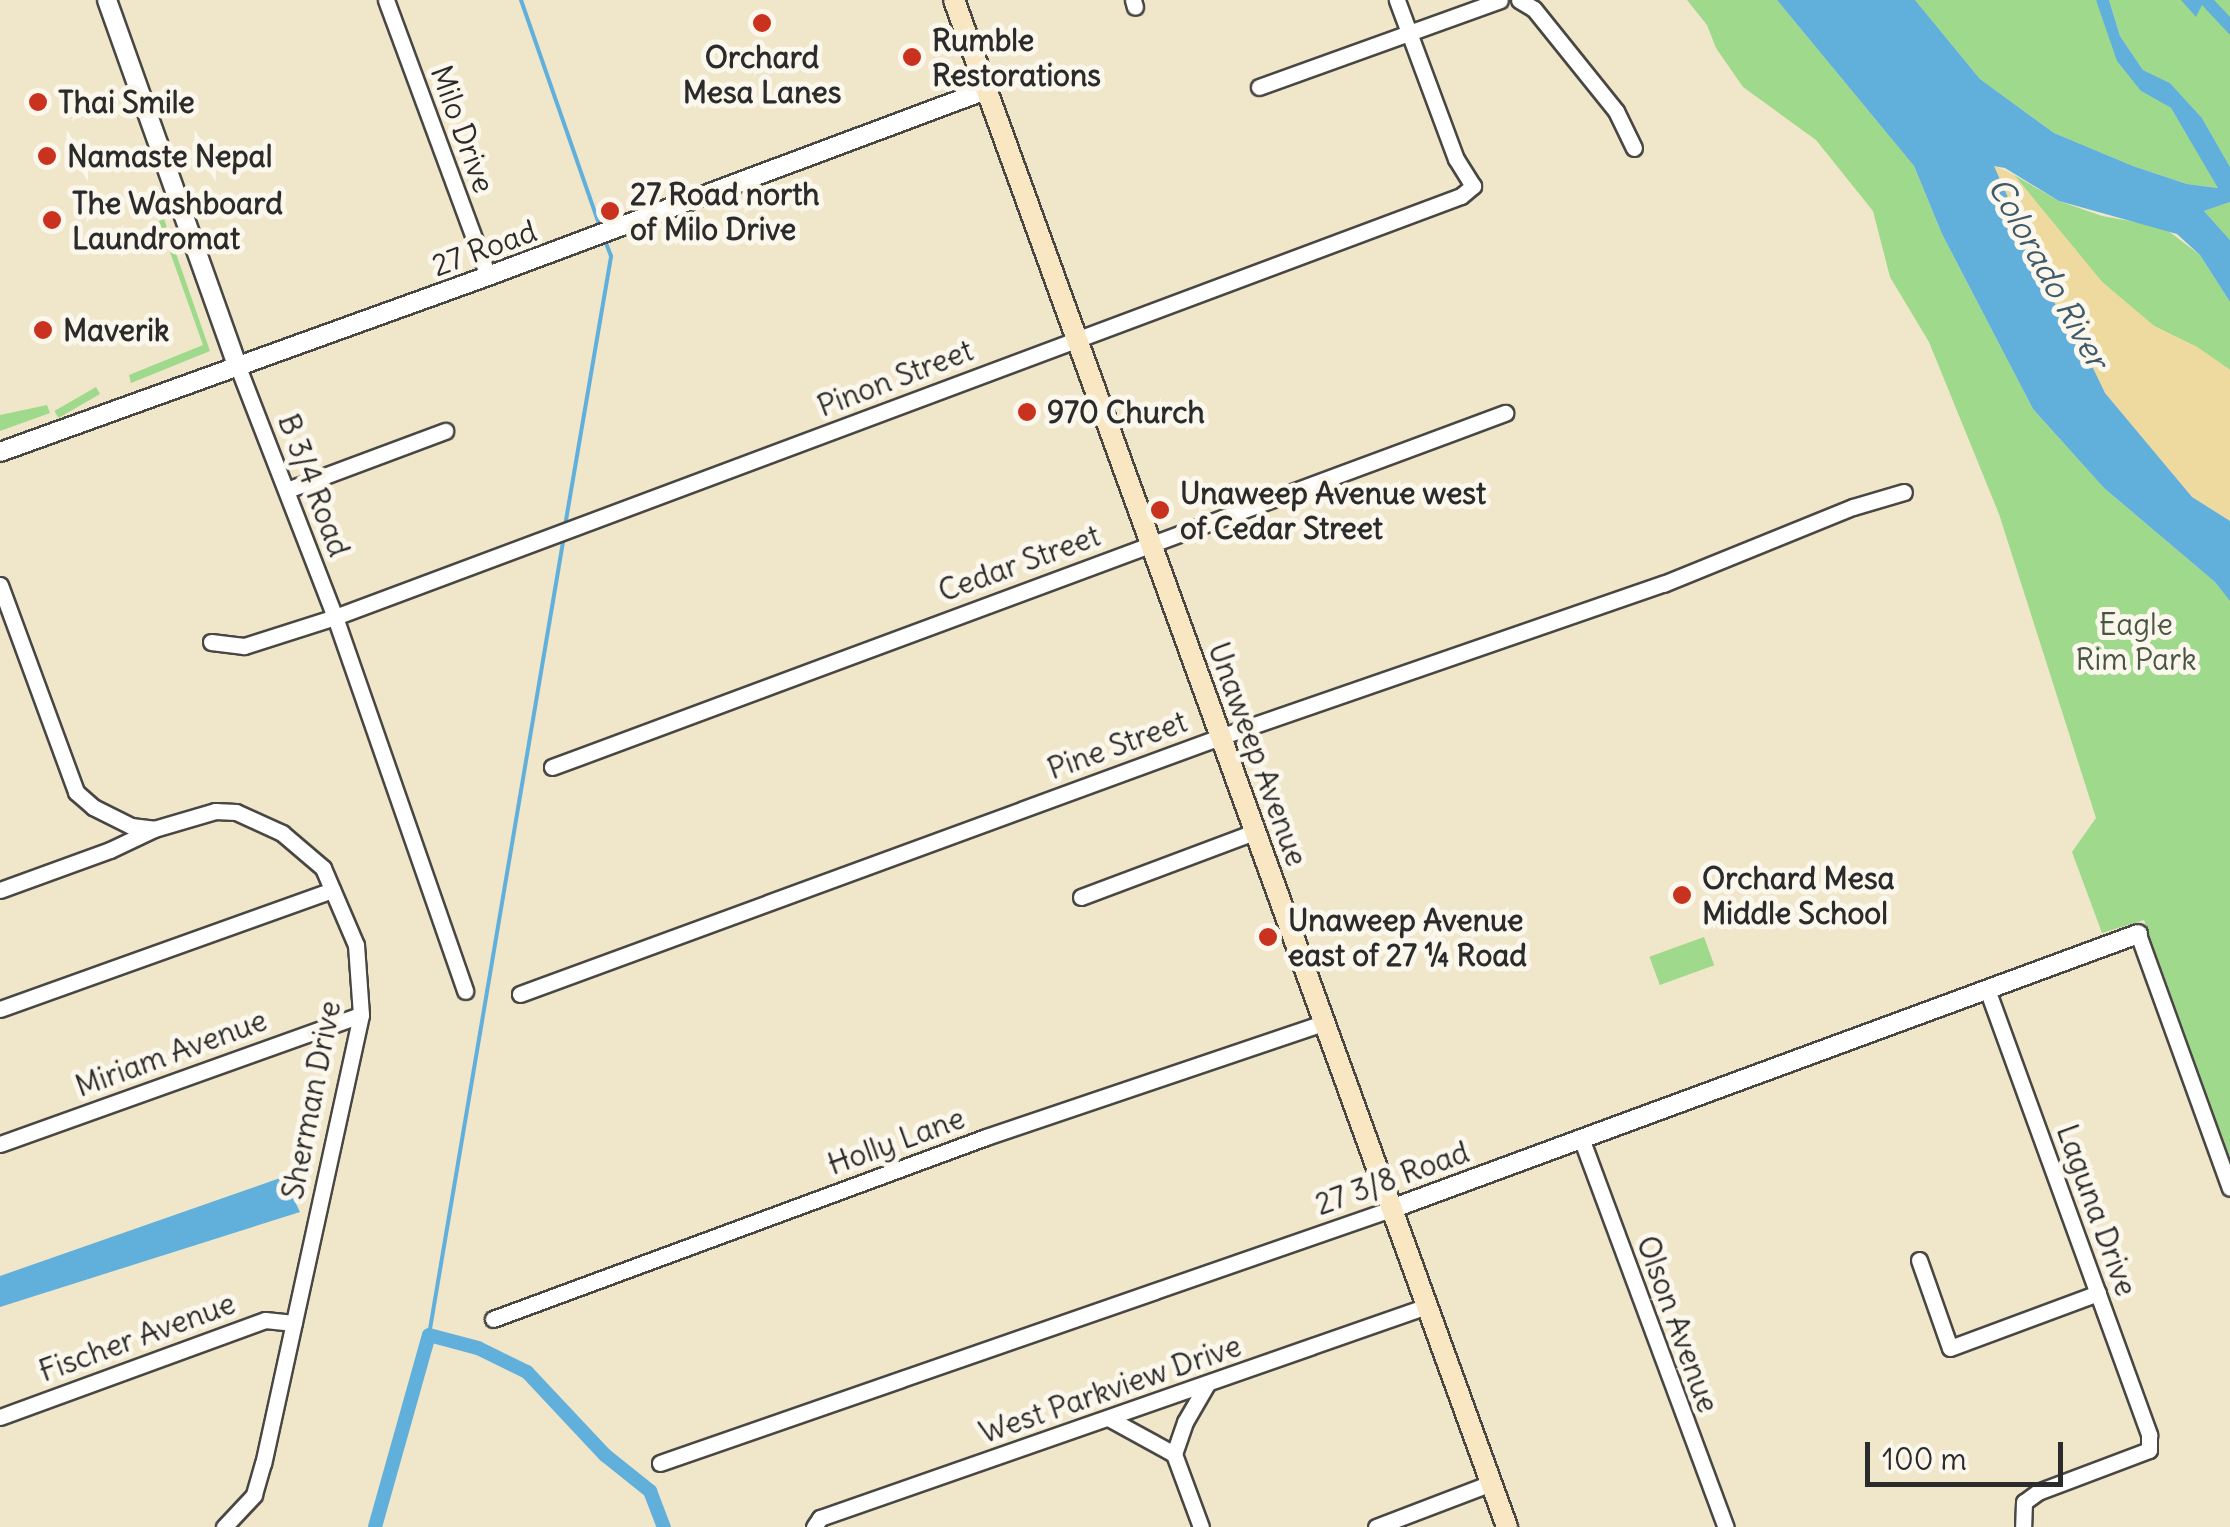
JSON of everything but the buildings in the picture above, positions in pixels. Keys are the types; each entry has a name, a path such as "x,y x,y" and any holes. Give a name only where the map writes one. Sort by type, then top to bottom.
{"main road":[{"name":"Unaweep Avenue","path":"954,0 1507,1527"}],"street":[{"name":"B 3/4 Road","path":"107,0 238,367 335,617 465,991"},
{"name":"Milo Drive","path":"386,0 488,276"},
{"path":"1397,0 1409,33"},
{"path":"1259,87 1500,0"},
{"path":"1518,0 1534,9 1616,111 1634,148"},
{"name":"Pinon Street","path":"212,642 244,646 335,617 1461,196 1473,186 1456,159 1409,33"},
{"name":"27 Road","path":"0,452 986,90"},
{"name":"Cedar Street","path":"552,767 1506,413"},
{"path":"288,490 445,432"},
{"name":"Pine Street","path":"520,994 1220,737 1664,584 1852,508 1904,492"},
{"path":"0,585 76,792 112,818 131,826 154,828"},
{"name":"Sherman Drive","path":"0,890 110,850 154,828 214,812 236,812 282,833 323,868 356,945 362,1015 294,1324 254,1495 224,1527"},
{"path":"1080,897 1254,832"},
{"path":"0,1009 332,890"},
{"path":"2138,934 2230,1188"},
{"name":"27 3/8 Road","path":"660,1463 1391,1209 2138,934"},
{"name":"Laguna Drive","path":"1987,989 2149,1435 2149,1450 2038,1492 2024,1502 2023,1527"},
{"name":"Miriam Avenue","path":"0,1144 362,1015"},
{"name":"Holly Lane","path":"492,1318 986,1137 1322,1023"},
{"name":"Olson Avenue","path":"1581,1138 1726,1527"},
{"path":"1919,1260 1950,1348 2098,1293"},
{"name":"West Parkview Drive","path":"814,1527 820,1518 1427,1306"},
{"name":"Fischer Avenue","path":"0,1417 265,1320 294,1324"},
{"path":"1201,1527 1174,1454 1185,1422 1208,1384"},
{"path":"1110,1418 1174,1454"},
{"path":"1376,1527 1491,1483"}],"green space":[{"name":"Eagle Rim Park","path":"1687,0 1777,0 1914,166 1942,234 2033,409 2104,488 2215,582 2230,600 2230,1158 2144,920 2102,933 2072,852 2096,818 1999,514 1929,342 1890,277 1873,211 1816,140 1743,87 1716,48 1707,25"},
{"path":"1915,0 2096,0 2141,91 2171,108 2219,188 2187,184 2133,166 2054,133 1980,79"},
{"path":"2109,0 2230,0 2230,167 2202,118 2170,83 2143,70 2120,36"},
{"path":"2014,175 2059,201 2102,216 2163,227 2200,255 2230,302 2230,370 2197,347 2154,326 2102,282"},
{"path":"2230,202 2230,240 2204,211"},
{"path":"164,219 210,351 131,383 129,375 203,345 159,221"},
{"path":"96,387 100,394 58,418 54,411"},
{"path":"47,405 50,413 0,431 0,415"},
{"path":"1704,937 1714,965 1660,985 1649,957"}],"sand":[{"path":"1993,165 2014,175 2102,282 2154,326 2197,347 2230,370 2230,521 2192,497 2105,393 2080,341 2057,308 2014,209 1995,178"}],"water":[{"path":"1777,0 1915,0 1980,79 2054,133 2133,166 2187,184 2218,188 2171,108 2141,91 2117,61 2096,0 2109,0 2120,36 2143,70 2170,83 2202,118 2230,167 2230,202 2204,211 2230,240 2230,302 2200,255 2177,234 2059,201 2005,168 1994,166 2057,308 2080,341 2105,393 2192,497 2230,521 2230,601 2215,582 2104,488 2033,409 1942,234 1914,166"},
{"path":"2181,0 2214,0 2230,17 2230,35 2202,5 2196,17"},
{"path":"283,1177 300,1212 0,1307 0,1276"}],"waterway":[{"path":"521,0 600,227"},
{"path":"565,526 611,256 605,240"},
{"path":"429,1335 564,536"},
{"path":"375,1527 429,1335 478,1348 527,1372 605,1455 650,1491 664,1527"}],"place":[{"name":"Orchard Mesa Lanes","path":"762,23"},
{"name":"Rumble Restorations","path":"912,57"},
{"name":"Thai Smile","path":"38,102"},
{"name":"Namaste Nepal","path":"47,156"},
{"name":"27 Road north of Milo Drive","path":"610,211"},
{"name":"The Washboard Laundromat","path":"52,220"},
{"name":"Maverik","path":"43,330"},
{"name":"970 Church","path":"1027,412"},
{"name":"Unaweep Avenue west of Cedar Street","path":"1160,510"},
{"name":"Orchard Mesa Middle School","path":"1682,895"},
{"name":"Unaweep Avenue east of 27 ¼ Road","path":"1268,937"}],"water label":[{"name":"Colorado River","path":"2048,273"}]}
